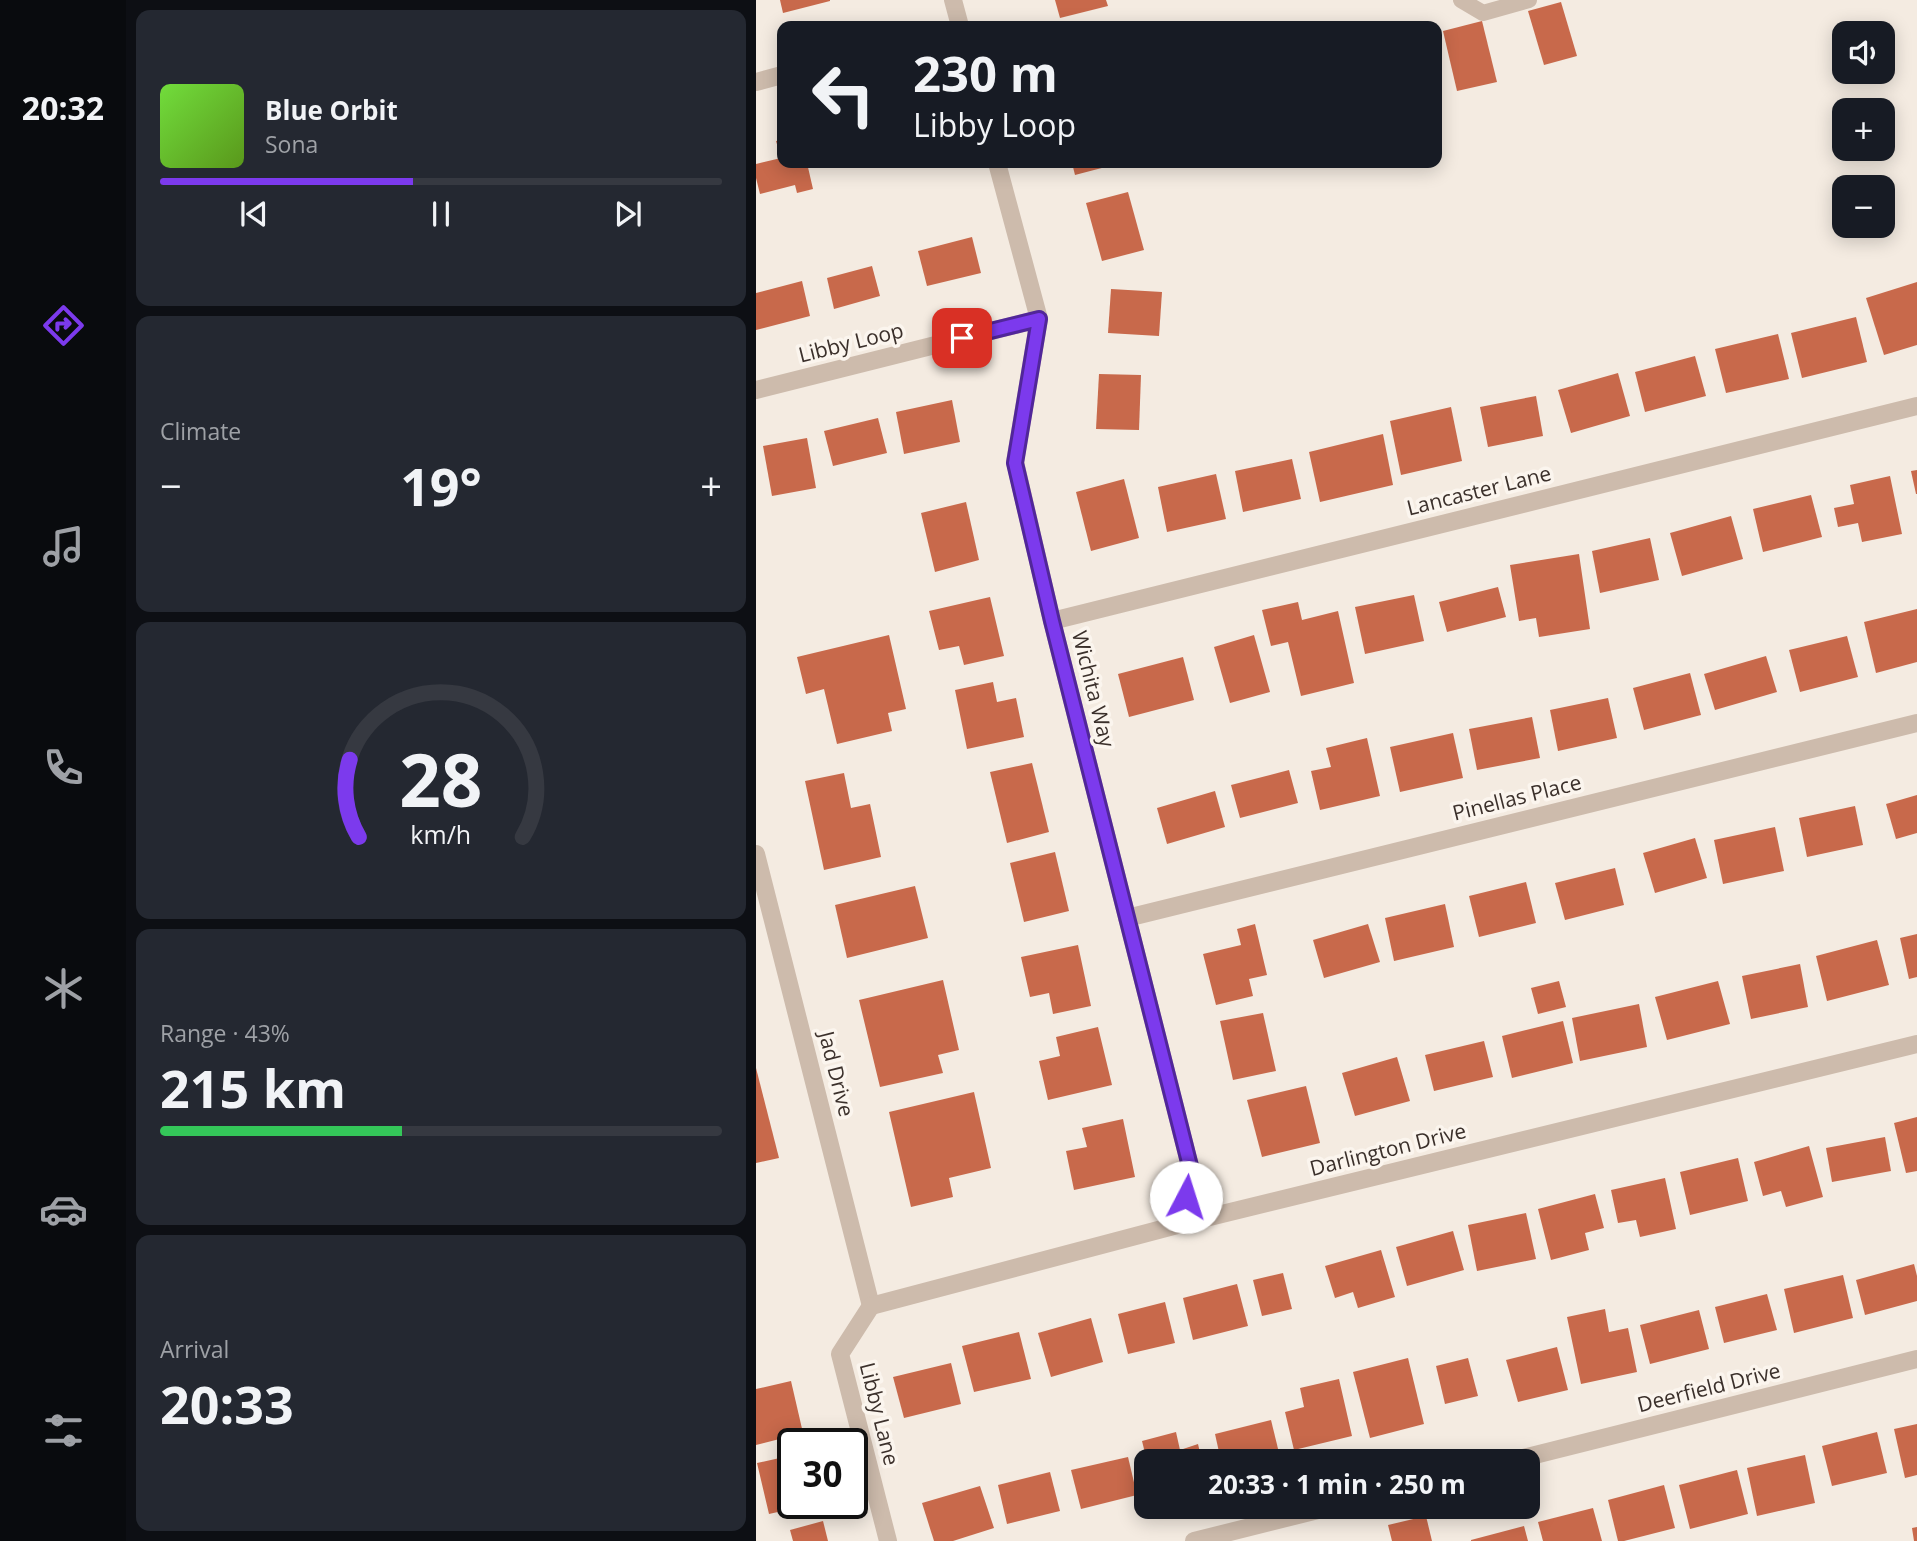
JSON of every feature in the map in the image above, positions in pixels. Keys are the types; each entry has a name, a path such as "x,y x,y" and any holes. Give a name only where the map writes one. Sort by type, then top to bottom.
{"street":[{"path":"953,0 959,21"},
{"path":"756,82 777,76"},
{"name":"Wichita Way","path":"998,168 1039,319 1015,463 1052,621 1191,1170 1181,1224"},
{"name":"Libby Loop","path":"756,390 1039,319"},
{"name":"Lancaster Lane","path":"1052,621 1917,406"},
{"name":"Pinellas Place","path":"1127,918 1917,723"},
{"name":"Jad Drive","path":"756,854 871,1306"},
{"name":"Darlington Drive","path":"871,1306 1181,1224 1917,1044"},
{"name":"Libby Lane","path":"871,1306 840,1354 888,1541"},
{"name":"Deerfield Drive","path":"1540,1454 1917,1359"},
{"path":"1194,1541 1282,1519"}],"lane":[{"path":"1461,0 1483,13 1529,0"}],"building":[{"path":"780,0 830,0 830,1 783,13"},
{"path":"1055,0 1106,0 1108,6 1060,18"},
{"path":"1561,2 1577,56 1544,65 1528,11"},
{"path":"1482,21 1497,82 1457,91 1443,31"},
{"path":"777,159 777,168 808,168 813,189 797,193 795,185 760,194 756,164"},
{"path":"1073,168 1102,168 1075,175"},
{"path":"1128,192 1144,250 1102,261 1086,203"},
{"path":"972,237 981,273 927,286 918,251"},
{"path":"872,266 880,296 834,309 827,278"},
{"path":"802,281 810,316 756,330 756,293"},
{"path":"1917,282 1917,345 1884,355 1866,298"},
{"path":"1111,289 1162,292 1159,336 1108,333"},
{"path":"1856,317 1867,362 1802,378 1791,333"},
{"path":"1778,334 1789,379 1726,393 1715,349"},
{"path":"1695,356 1706,396 1645,412 1635,372"},
{"path":"1618,373 1630,416 1571,433 1558,390"},
{"path":"1099,374 1141,375 1139,430 1096,429"},
{"path":"1536,396 1543,436 1488,447 1480,407"},
{"path":"952,400 960,442 904,454 896,412"},
{"path":"1451,407 1462,461 1401,475 1390,421"},
{"path":"878,418 887,453 833,466 824,431"},
{"path":"1383,434 1393,485 1320,502 1309,452"},
{"path":"807,438 816,488 772,496 763,446"},
{"path":"1292,459 1301,499 1243,512 1235,471"},
{"path":"1917,470 1917,494 1916,494 1911,471"},
{"path":"1216,474 1226,519 1167,532 1158,487"},
{"path":"1890,476 1902,534 1862,542 1858,523 1838,527 1834,508 1854,504 1850,485"},
{"path":"1124,479 1139,538 1091,551 1076,492"},
{"path":"1811,495 1822,537 1763,552 1753,509"},
{"path":"966,502 979,560 935,572 921,513"},
{"path":"1731,516 1743,559 1682,576 1670,533"},
{"path":"1650,538 1659,580 1600,593 1592,551"},
{"path":"1579,554 1590,629 1539,637 1536,618 1519,621 1510,565"},
{"path":"1498,587 1506,617 1447,632 1439,602"},
{"path":"1414,595 1424,641 1365,654 1355,607"},
{"path":"990,597 1004,656 964,665 959,646 939,650 929,611"},
{"path":"1298,602 1302,620 1338,611 1354,683 1301,696 1288,642 1271,646 1262,610"},
{"path":"1917,609 1917,662 1876,673 1864,622"},
{"path":"889,635 906,709 888,713 892,731 837,744 824,689 806,694 797,657"},
{"path":"1254,635 1270,692 1230,703 1214,647"},
{"path":"1847,636 1858,677 1800,692 1789,650"},
{"path":"1766,656 1777,692 1715,710 1704,674"},
{"path":"1183,657 1194,700 1129,717 1118,674"},
{"path":"1690,673 1701,715 1644,730 1633,688"},
{"path":"993,682 997,702 1016,698 1024,737 967,749 955,690"},
{"path":"1608,698 1617,738 1558,751 1550,710"},
{"path":"1532,717 1540,758 1477,770 1469,729"},
{"path":"1453,733 1463,778 1400,792 1390,747"},
{"path":"1367,738 1380,796 1320,810 1311,771 1331,767 1326,748"},
{"path":"1032,763 1049,832 1007,843 990,772"},
{"path":"1289,770 1298,803 1240,818 1231,785"},
{"path":"844,773 851,808 870,804 881,857 824,870 805,781"},
{"path":"1215,791 1225,827 1167,844 1157,808"},
{"path":"1917,795 1917,833 1896,839 1886,804"},
{"path":"1855,806 1863,845 1807,857 1799,818"},
{"path":"1775,827 1784,871 1723,884 1714,840"},
{"path":"1695,838 1707,878 1655,893 1643,853"},
{"path":"1055,852 1069,911 1024,922 1010,863"},
{"path":"1615,868 1624,905 1565,920 1555,883"},
{"path":"1526,882 1536,923 1479,937 1469,896"},
{"path":"915,886 928,938 847,958 835,905"},
{"path":"1445,904 1454,947 1394,961 1385,918"},
{"path":"1255,924 1267,975 1249,979 1253,996 1216,1005 1203,954 1241,945 1237,929"},
{"path":"1368,924 1380,962 1324,978 1313,940"},
{"path":"1917,934 1917,977 1909,979 1900,938"},
{"path":"1877,940 1889,985 1827,1001 1816,956"},
{"path":"1078,945 1091,1006 1053,1014 1049,993 1030,997 1021,957"},
{"path":"1800,964 1808,1007 1751,1019 1742,976"},
{"path":"943,980 959,1050 938,1055 943,1073 880,1087 859,1000"},
{"path":"1559,981 1566,1007 1538,1014 1531,988"},
{"path":"1718,981 1730,1024 1667,1040 1655,997"},
{"path":"1639,1004 1647,1047 1580,1061 1572,1018"},
{"path":"1263,1013 1276,1071 1233,1080 1220,1021"},
{"path":"1563,1021 1573,1063 1512,1078 1502,1036"},
{"path":"1098,1027 1112,1085 1048,1100 1039,1061 1060,1056 1056,1037"},
{"path":"1484,1041 1493,1077 1434,1091 1425,1055"},
{"path":"1397,1057 1410,1101 1355,1116 1342,1073"},
{"path":"756,1068 779,1158 756,1163"},
{"path":"1306,1086 1320,1143 1262,1157 1247,1100"},
{"path":"974,1092 991,1168 949,1178 953,1197 911,1207 889,1112"},
{"path":"1917,1117 1917,1171 1906,1173 1894,1123"},
{"path":"1123,1119 1135,1177 1074,1190 1066,1151 1087,1147 1082,1128"},
{"path":"1885,1137 1891,1171 1832,1182 1826,1148"},
{"path":"1809,1146 1823,1197 1786,1207 1781,1191 1763,1196 1754,1162"},
{"path":"1738,1158 1748,1201 1690,1215 1680,1172"},
{"path":"1665,1178 1676,1229 1640,1237 1636,1220 1618,1223 1611,1190"},
{"path":"1595,1194 1604,1228 1585,1233 1589,1250 1551,1260 1538,1209"},
{"path":"1526,1213 1536,1259 1477,1271 1468,1225"},
{"path":"1453,1231 1464,1270 1407,1286 1396,1247"},
{"path":"1381,1250 1395,1297 1358,1308 1353,1292 1335,1298 1325,1266"},
{"path":"1914,1264 1917,1301 1865,1315 1856,1280"},
{"path":"1283,1273 1292,1309 1262,1316 1253,1280"},
{"path":"1843,1275 1853,1318 1794,1333 1784,1289"},
{"path":"1237,1284 1248,1326 1193,1340 1183,1298"},
{"path":"1767,1294 1777,1330 1724,1343 1715,1307"},
{"path":"1165,1302 1175,1343 1128,1354 1118,1314"},
{"path":"1605,1309 1609,1332 1628,1328 1637,1372 1581,1384 1567,1317"},
{"path":"1699,1310 1709,1349 1650,1364 1640,1325"},
{"path":"1091,1318 1103,1362 1051,1377 1038,1333"},
{"path":"1019,1332 1031,1379 974,1392 962,1346"},
{"path":"1557,1347 1568,1390 1518,1402 1506,1360"},
{"path":"1408,1358 1424,1424 1370,1438 1353,1372"},
{"path":"1468,1358 1478,1396 1445,1404 1436,1366"},
{"path":"951,1363 961,1404 904,1418 893,1377"},
{"path":"1339,1379 1352,1436 1294,1449 1285,1412 1304,1407 1300,1388"},
{"path":"791,1381 802,1428 777,1428 777,1440 756,1445 756,1389"},
{"path":"1271,1420 1278,1449 1218,1449 1215,1434"},
{"path":"1917,1424 1917,1475 1905,1478 1894,1429"},
{"path":"1176,1432 1180,1449 1144,1449 1142,1441"},
{"path":"1877,1432 1887,1473 1832,1486 1822,1446"},
{"path":"1198,1444 1199,1449 1183,1449"},
{"path":"1805,1455 1815,1503 1757,1516 1747,1468"},
{"path":"1128,1457 1134,1496 1081,1509 1071,1470"},
{"path":"777,1459 777,1512 769,1514 757,1463"},
{"path":"1737,1470 1748,1514 1690,1529 1679,1485"},
{"path":"1050,1472 1060,1511 1007,1524 998,1485"},
{"path":"1664,1485 1675,1528 1618,1541 1608,1500"},
{"path":"980,1486 994,1528 953,1541 934,1541 922,1503"},
{"path":"1593,1508 1602,1541 1543,1541 1538,1522"},
{"path":"1427,1519 1432,1541 1392,1541 1388,1525"},
{"path":"823,1521 828,1541 793,1541 790,1530"},
{"path":"1524,1526 1528,1541 1471,1541 1471,1540"},
{"path":"1917,1527 1917,1541 1914,1541 1912,1528"}],"route":[{"path":"962,338 1039,319 1015,463 1052,621 1191,1170 1186,1197"}]}
